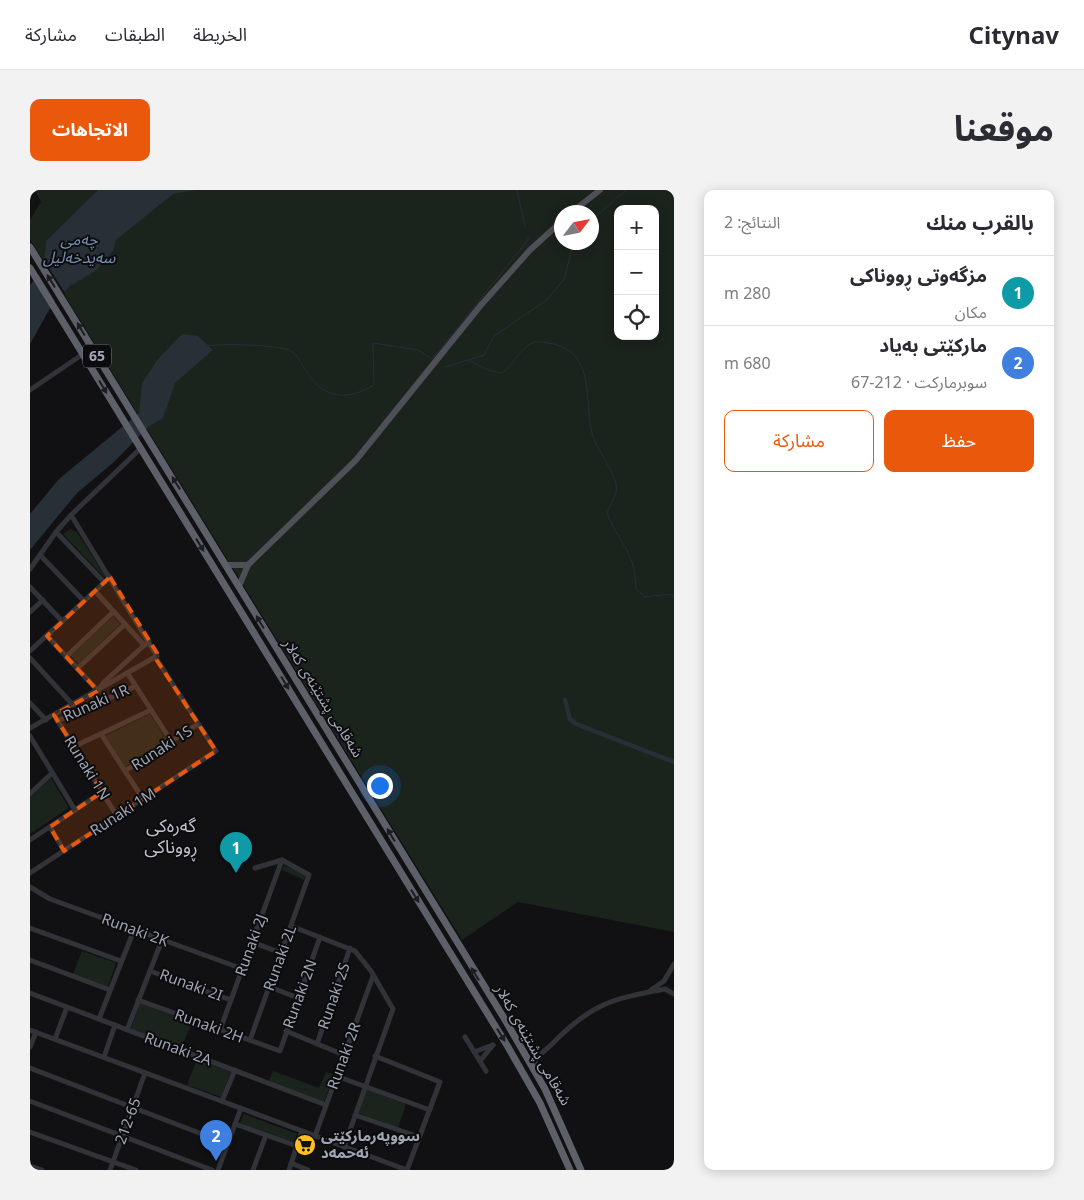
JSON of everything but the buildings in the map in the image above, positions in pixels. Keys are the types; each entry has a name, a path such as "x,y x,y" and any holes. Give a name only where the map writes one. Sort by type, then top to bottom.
{"highway":[{"name":"شەقامی پشتێنەی کەلار","path":"30,248 533,1068 545,1089 581,1170"},
{"name":"شەقامی پشتێنەی کەلار","path":"32,271 535,1093 570,1170"},
{"path":"337,769 340,764 347,762"},
{"path":"535,1093 541,1096 545,1089"}],"main road":[{"path":"581,205 600,190"},
{"path":"239,586 248,565 356,460 487,298 530,250 554,228"},
{"path":"226,565 248,565"}],"street":[{"path":"30,390 83,354"},
{"path":"30,569 56,532 71,515 139,446"},
{"path":"71,515 110,577 147,643"},
{"path":"56,532 104,582"},
{"path":"40,554 84,601"},
{"path":"30,651 110,577"},
{"path":"30,587 62,621"},
{"path":"94,591 125,624 147,643"},
{"path":"30,612 43,600"},
{"path":"66,657 113,612"},
{"path":"78,669 125,624"},
{"path":"47,636 98,691"},
{"path":"98,691 104,682 147,643"},
{"name":"Runaki 1S","path":"147,643 157,653 156,658 216,752"},
{"path":"30,658 73,705"},
{"path":"30,728 156,658"},
{"path":"128,674 171,741"},
{"name":"Runaki 1R","path":"57,721 136,686"},
{"path":"30,703 46,720"},
{"path":"74,747 151,710"},
{"name":"Runaki 1N","path":"54,715 117,816"},
{"name":"Runaki 1S","path":"125,771 198,724"},
{"path":"101,734 143,799"},
{"path":"30,736 75,810"},
{"name":"Runaki 1M","path":"30,873 216,752"},
{"path":"30,794 52,773"},
{"path":"30,840 102,792"},
{"path":"50,827 64,851"},
{"path":"255,868 282,860"},
{"name":"Runaki 2L","path":"250,1040 309,875 282,860"},
{"name":"Runaki 2J","path":"220,1030 282,860"},
{"name":"Runaki 2K","path":"30,887 50,899 242,969"},
{"path":"291,926 350,948 374,976 393,1009 364,1086 344,1147"},
{"path":"30,928 122,961"},
{"path":"99,1020 134,930"},
{"name":"Runaki 2N","path":"280,1051 320,937"},
{"path":"127,1030 162,940"},
{"path":"252,942 281,953"},
{"name":"Runaki 2S","path":"317,1044 350,948"},
{"path":"30,960 110,990"},
{"path":"648,992 664,981 674,964"},
{"name":"Runaki 2I","path":"150,971 231,1000"},
{"name":"Runaki 2R","path":"315,1136 374,976"},
{"path":"270,987 298,998"},
{"path":"533,1068 539,1055 572,1023 606,1002 665,989 674,994"},
{"name":"Runaki 2A","path":"30,994 326,1105"},
{"name":"Runaki 2H","path":"138,1000 280,1051"},
{"path":"55,1039 66,1007"},
{"path":"104,1057 115,1025"},
{"path":"30,1030 407,1170 440,1082 375,1056"},
{"path":"286,1031 344,1055"},
{"path":"30,1047 36,1032"},
{"path":"465,1037 486,1071"},
{"path":"474,1052 493,1045 480,1061"},
{"path":"525,1055 539,1055"},
{"path":"30,1068 228,1144"},
{"path":"222,1101 235,1070"},
{"name":"212-65","path":"110,1170 145,1073"},
{"path":"336,1076 430,1110"},
{"path":"30,1101 212,1170"},
{"path":"218,1170 241,1108"},
{"path":"355,1115 419,1137"},
{"path":"235,1124 297,1146"},
{"path":"289,1170 302,1131"},
{"path":"30,1132 136,1170"},
{"path":"253,1170 266,1135"},
{"path":"291,1163 308,1170"},
{"path":"30,1166 42,1170"}],"highlighted area":[{"path":"110,577 157,653 156,659 216,751 64,851 50,827 102,792 54,715 98,691 47,636"}],"shaded area":[{"path":"35,190 674,190 674,932 518,902 462,940 30,239 30,220 41,202"},
{"path":"70,529 77,532 104,577 63,534"},
{"path":"113,616 120,624 79,664 71,656"},
{"path":"150,714 167,741 125,767 105,736"},
{"path":"51,778 69,808 30,834 30,798"},
{"path":"284,865 306,875 304,880 282,870"},
{"path":"82,951 116,963 108,987 73,974"},
{"path":"140,1003 192,1023 181,1048 131,1029"},
{"path":"197,1059 231,1072 221,1097 187,1085"},
{"path":"273,1071 319,1088 326,1072 334,1075 324,1102 269,1081"},
{"path":"366,1089 406,1104 398,1128 358,1113"},
{"path":"244,1114 297,1134 294,1142 240,1123"}],"water":[{"name":"چەمی سەیدخەلیل","path":"98,190 196,190 173,194 116,240 113,251 97,270 70,286 53,303 30,344 30,285 38,275 42,264 46,241"},
{"path":"182,334 198,336 213,350 175,383 163,418 148,427 115,461 77,493 30,550 30,514 59,479 139,413 142,383 158,359"}],"pier":[{"path":"44,260 65,293 56,303 37,272"}],"waterway":[{"path":"517,190 525,226"},
{"path":"599,214 626,190"},
{"path":"208,346 249,345 282,348 289,350 300,360 308,374 322,389 338,395 347,395 365,390 374,385 373,343 418,350 432,359 528,240 528,237"},
{"path":"445,367 484,355 494,336 548,299 564,279 572,250"},
{"path":"468,360 488,370 501,373 528,345 540,342 559,346 571,353 580,363 587,389 594,440 611,471 616,486 616,492 607,513 632,562 636,589 645,597 669,594 674,596"},
{"path":"565,700 570,719 576,724 674,762"}],"place":[{"name":"مزگەوتی ڕووناکی","path":"236,873"},
{"name":"سووپەرمارکێتی ئەحمەد","path":"305,1145"},
{"name":"مارکێتی بەیاد","path":"216,1161"}],"district":[{"name":"گەرەکی ڕووناکی","path":"171,836"}]}
